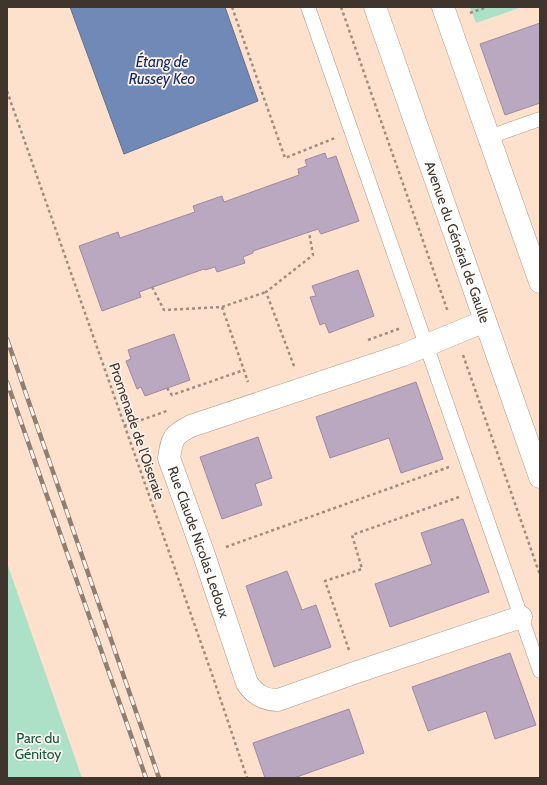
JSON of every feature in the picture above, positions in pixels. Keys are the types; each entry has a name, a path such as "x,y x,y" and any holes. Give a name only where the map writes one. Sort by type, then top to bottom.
{"street":[{"name":"Avenue du Général de Gaulle","path":"375,7 540,477"},
{"path":"443,7 540,282"},
{"name":"Rue Claude Nicolas Ledoux","path":"485,321 403,354 177,432 171,445 168,458 204,555 247,683 253,691 268,700 278,700 521,616"}],"lane":[{"path":"308,7 540,671"},
{"path":"489,137 540,119"}],"path":[{"path":"232,7 285,158 337,138"},
{"path":"341,7 540,576"},
{"path":"468,14 487,7"},
{"name":"Promenade de l'Oiseraie","path":"7,91 247,778"},
{"path":"152,287 164,310 222,307 266,292 313,255 309,232"},
{"path":"266,292 294,366"},
{"path":"222,307 248,382"},
{"path":"167,388 172,395 244,370"},
{"path":"204,555 466,461"},
{"path":"357,672 325,581 362,569 352,535 477,490"}],"green space":[{"path":"470,7 522,7 476,23"},
{"name":"Parc du Génitoy","path":"7,563 82,778 7,778"}],"water":[{"name":"Étang de Russey Keo","path":"70,7 225,7 258,101 124,154"}],"building":[{"path":"540,23 540,103 505,115 480,44"},
{"path":"325,153 327,159 336,156 359,221 321,234 318,229 253,251 253,253 243,257 245,263 217,272 215,267 204,269 139,292 141,297 102,311 79,246 118,232 120,238 195,212 193,206 222,196 224,202 299,175 298,169 307,166 305,160"},
{"path":"358,270 374,316 329,333 325,323 320,325 310,297 316,296 312,286"},
{"path":"174,334 190,380 145,396 141,387 137,389 126,361 131,359 128,350"},
{"path":"416,382 443,459 401,473 389,438 330,458 316,417"},
{"path":"258,437 272,478 255,484 262,505 222,519 200,457"},
{"path":"463,519 489,592 390,627 375,584 432,564 421,533"},
{"path":"287,571 302,610 316,605 331,647 274,667 246,586"},
{"path":"510,653 536,725 495,739 486,711 428,731 412,687"},
{"path":"349,709 364,753 294,778 265,778 253,743"}],"railway":[{"path":"7,339 159,778"},
{"path":"7,382 146,778"}]}
